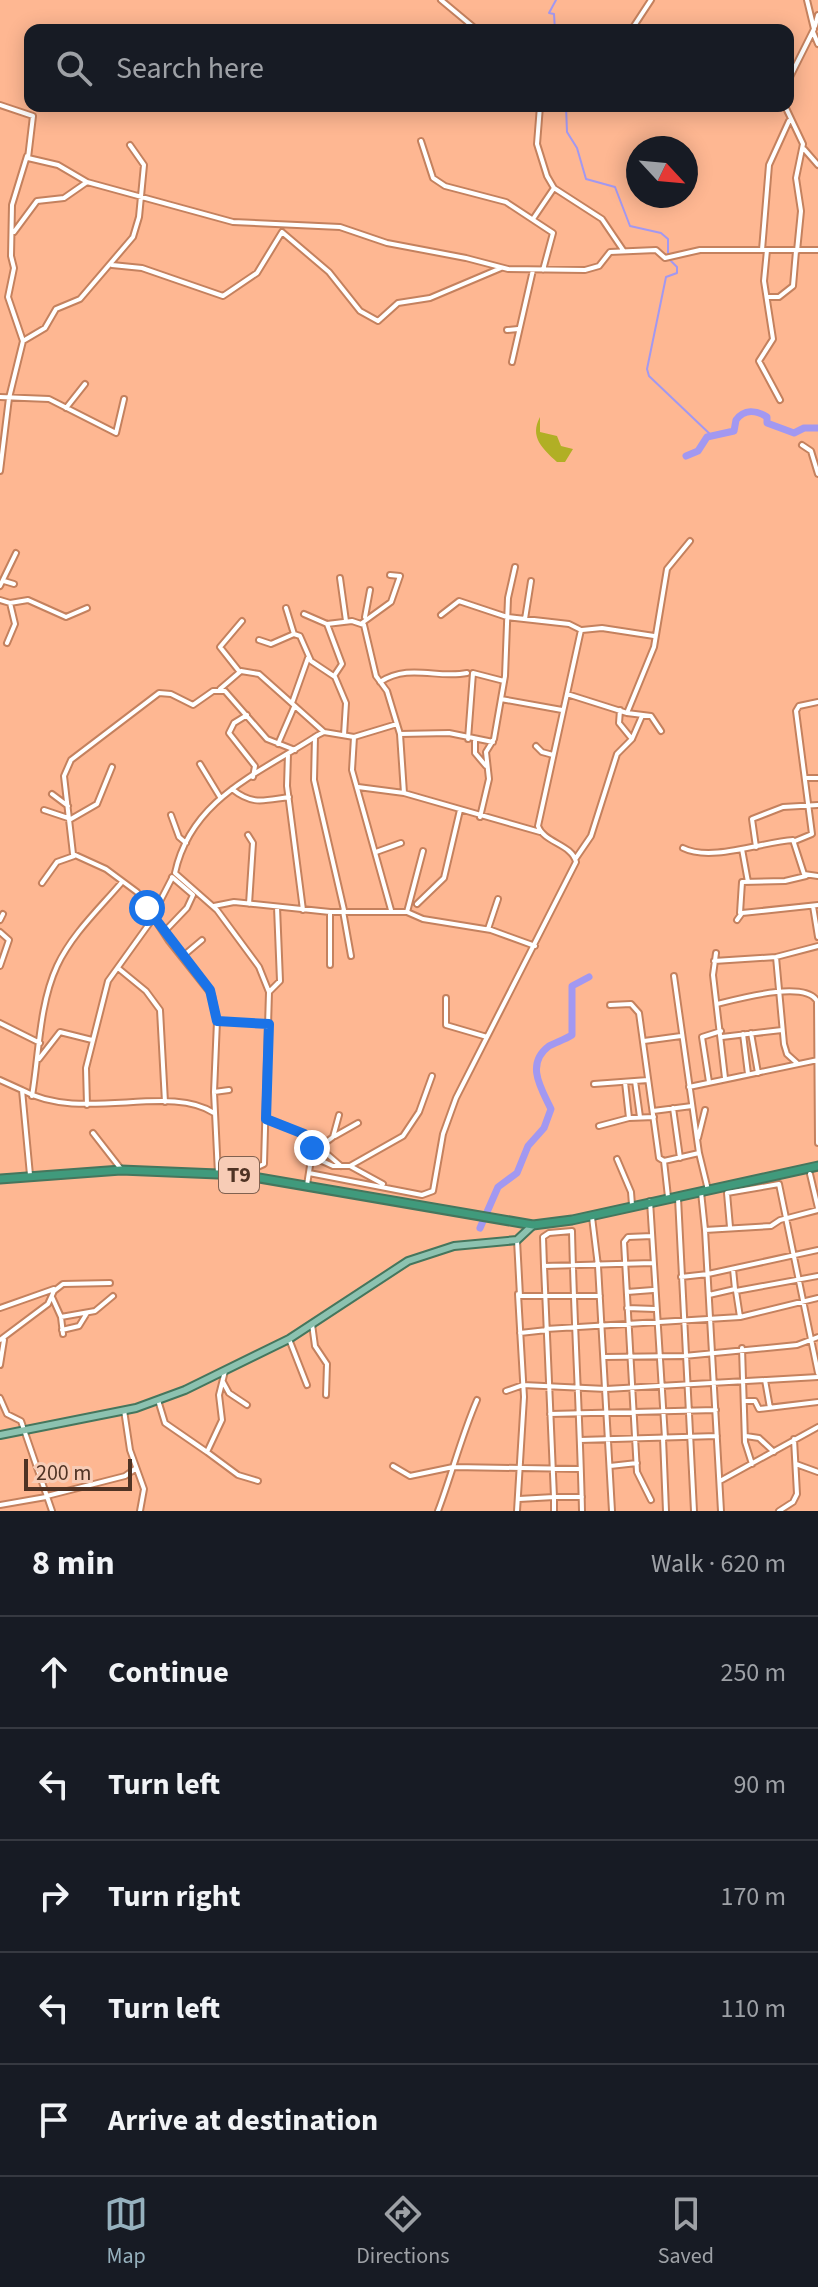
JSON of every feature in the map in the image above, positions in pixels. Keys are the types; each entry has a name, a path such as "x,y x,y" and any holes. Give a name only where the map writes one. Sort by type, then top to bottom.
{"highway":[{"name":"T9","path":"0,1179 121,1170 218,1170 533,1225 818,1166"}],"main road":[{"path":"0,1435 124,1410 158,1400 289,1339 421,1255 454,1246 517,1240 533,1225"}],"street":[{"path":"441,0 470,24"},
{"path":"635,24 651,0"},
{"path":"807,0 818,44"},
{"path":"794,69 814,30 818,15"},
{"path":"0,105 33,116 27,156 13,202 14,268 8,297 23,341 9,398 0,471"},
{"path":"540,112 537,144 554,188 602,219 623,250"},
{"path":"766,297 779,297 793,286 801,211 796,178 803,148 801,137 789,121 787,112"},
{"path":"780,400 759,361 773,339 766,297 764,250 769,165 789,121"},
{"path":"421,141 433,178 445,186 506,202 553,233 543,270"},
{"path":"23,341 45,328 56,309 80,299 112,265 118,251 136,233 144,165 130,145"},
{"path":"803,148 818,165"},
{"path":"27,156 58,165 87,182 233,222 340,227 387,243 501,268 591,269 599,266 610,252 623,250 656,250 665,258 700,250 818,250"},
{"path":"12,233 37,201 64,198 87,182"},
{"path":"533,219 554,188"},
{"path":"112,265 142,268 223,296 257,273 285,226"},
{"path":"282,232 329,272 360,311 378,321 398,303 430,298 501,268"},
{"path":"512,362 533,270"},
{"path":"507,330 520,327"},
{"path":"66,408 85,384"},
{"path":"0,397 49,399 116,433 124,399"},
{"path":"802,445 811,451 818,474"},
{"path":"627,713 654,647 667,569 690,541"},
{"path":"14,584 2,584 16,553"},
{"path":"480,817 489,779 486,752 493,742 504,681 509,588 515,567"},
{"path":"304,614 327,624 363,621 391,602 400,576 390,575 387,569"},
{"path":"340,578 346,621"},
{"path":"525,619 531,581"},
{"path":"370,590 363,621 380,682 387,691 400,734 404,793"},
{"path":"0,600 10,603 20,599 33,601 66,617 87,608"},
{"path":"441,615 459,601 507,617 569,624 581,630 602,628 654,636"},
{"path":"7,643 15,624 10,603"},
{"path":"286,608 294,634 302,639 309,656 334,676 346,703 344,735"},
{"path":"242,621 220,647 239,671 259,674 324,732 354,737 397,724"},
{"path":"327,624 342,664 334,676"},
{"path":"540,832 539,821 581,630"},
{"path":"259,640 274,644 294,634"},
{"path":"278,744 309,656"},
{"path":"174,875 214,906 259,967 269,992 262,1166 253,1169 218,1170 214,1113 217,1021 210,990 137,892 72,852 70,808 64,776 71,760 157,694 171,694 193,705 220,689 239,671"},
{"path":"380,682 419,671 443,676 467,673"},
{"path":"468,739 473,673 504,681"},
{"path":"220,689 267,739 295,750"},
{"path":"567,694 627,713 652,717 661,731"},
{"path":"501,699 562,710"},
{"path":"683,848 690,851 742,849 795,841 812,834 796,711 799,706 818,702"},
{"path":"620,709 619,723 632,739"},
{"path":"247,715 234,723 229,733 255,766 253,777"},
{"path":"309,1173 385,1185 422,1195 433,1191 448,1116 576,858 591,836 617,754 632,739 642,716"},
{"path":"87,1105 85,1079 104,990 153,916 198,818 220,797 324,732"},
{"path":"400,734 449,733 475,741 493,742"},
{"path":"315,737 314,780 325,819 351,956"},
{"path":"354,737 350,762 391,910"},
{"path":"475,741 475,753 486,766"},
{"path":"536,746 542,752 553,755"},
{"path":"288,754 289,797 303,910"},
{"path":"200,764 220,797"},
{"path":"44,810 71,819 97,804 112,767"},
{"path":"805,778 818,778"},
{"path":"358,787 404,793 540,832 576,858"},
{"path":"232,789 247,801 262,803 289,797"},
{"path":"52,794 70,808"},
{"path":"756,847 752,819 783,807 818,805"},
{"path":"417,904 444,878 460,810"},
{"path":"171,815 179,837 186,843"},
{"path":"248,835 253,843 249,904"},
{"path":"795,841 806,876"},
{"path":"376,852 401,843"},
{"path":"742,849 748,882"},
{"path":"407,912 423,851"},
{"path":"42,883 57,862 76,855"},
{"path":"165,931 187,908 193,895 174,875"},
{"path":"737,920 741,883 818,876"},
{"path":"32,1096 57,967 86,922 122,882"},
{"path":"488,929 498,899"},
{"path":"214,906 230,902 330,912 391,910 407,912 420,919 488,929 535,946"},
{"path":"740,913 816,905 818,937"},
{"path":"269,992 280,981 277,907"},
{"path":"330,912 330,965"},
{"path":"0,932 9,942 0,966"},
{"path":"183,956 202,940"},
{"path":"714,961 776,957 818,946"},
{"path":"716,953 717,1004 725,1078"},
{"path":"776,957 787,1054 799,1064"},
{"path":"118,968 146,991 160,1010 165,1102"},
{"path":"674,976 705,1191 721,1511"},
{"path":"717,1004 779,993 807,992 817,1001 818,1143"},
{"path":"446,998 446,1025 487,1037"},
{"path":"610,1005 627,1003 636,1008 644,1041 658,1154 664,1161 668,1197"},
{"path":"217,1021 269,1024"},
{"path":"0,1023 40,1043"},
{"path":"709,1082 702,1037 782,1030"},
{"path":"39,1059 60,1032 92,1040"},
{"path":"751,1033 758,1073"},
{"path":"743,1034 748,1074"},
{"path":"644,1041 681,1036"},
{"path":"689,1087 816,1060"},
{"path":"311,1155 342,1167 350,1166 407,1132 419,1112 432,1076"},
{"path":"0,1080 54,1104 165,1102 204,1107 214,1113"},
{"path":"594,1084 648,1080"},
{"path":"635,1081 640,1117"},
{"path":"625,1082 629,1118"},
{"path":"22,1090 30,1175"},
{"path":"214,1092 229,1090"},
{"path":"204,1107 214,1100"},
{"path":"599,1126 692,1106"},
{"path":"673,1108 680,1158"},
{"path":"697,1141 705,1110"},
{"path":"333,1137 339,1115"},
{"path":"266,1119 299,1132 342,1167"},
{"path":"311,1155 317,1147 358,1123"},
{"path":"93,1133 121,1170"},
{"path":"307,1185 310,1141"},
{"path":"664,1161 699,1153"},
{"path":"617,1159 631,1192 632,1205"},
{"path":"350,1166 385,1185"},
{"path":"705,1230 771,1226 786,1218 818,1209 810,1174"},
{"path":"506,1391 523,1385 606,1389 818,1375 800,1300 780,1186 776,1183 727,1193 730,1228"},
{"path":"678,1195 694,1511"},
{"path":"650,1201 666,1511"},
{"path":"592,1215 598,1266 612,1511"},
{"path":"554,1511 543,1237 549,1233 572,1231 582,1511"},
{"path":"651,1500 639,1482 637,1463 632,1359 627,1325 625,1237 652,1236"},
{"path":"517,1240 523,1385 522,1469 517,1511"},
{"path":"681,1277 818,1250"},
{"path":"544,1266 653,1263"},
{"path":"733,1269 740,1317"},
{"path":"709,1295 798,1282 818,1276"},
{"path":"0,1308 63,1284 110,1283"},
{"path":"0,1365 2,1340 52,1297 56,1288"},
{"path":"627,1292 654,1289"},
{"path":"518,1294 600,1296"},
{"path":"61,1317 87,1313 113,1296"},
{"path":"52,1297 61,1317 62,1332 79,1326 87,1313"},
{"path":"520,1333 575,1327 710,1321 818,1298"},
{"path":"627,1308 655,1309"},
{"path":"312,1324 315,1346 327,1366 326,1395"},
{"path":"604,1357 684,1356 742,1348 780,1347 818,1337"},
{"path":"289,1339 307,1385"},
{"path":"742,1348 745,1436 752,1464"},
{"path":"207,1452 222,1420 219,1395 225,1371"},
{"path":"765,1380 770,1408"},
{"path":"223,1382 229,1393 247,1405"},
{"path":"0,1398 7,1414 21,1421 52,1511"},
{"path":"158,1400 165,1423 238,1475 258,1481"},
{"path":"438,1511 477,1400"},
{"path":"745,1401 755,1401 759,1409 818,1402"},
{"path":"124,1410 135,1469 144,1489 140,1511"},
{"path":"550,1414 716,1410"},
{"path":"720,1481 818,1427"},
{"path":"580,1440 717,1436"},
{"path":"745,1436 759,1438 774,1452"},
{"path":"779,1511 796,1499 794,1439"},
{"path":"610,1466 637,1463"},
{"path":"796,1464 818,1472"},
{"path":"393,1466 410,1476 453,1467 580,1469"},
{"path":"0,1505 46,1497 125,1476 135,1469"},
{"path":"519,1499 582,1497"}],"shaded area":[{"path":"540,417 540,432 557,436 561,446 573,449 565,462 557,462 539,442 536,431"}],"waterway":[{"path":"555,24 554,14 549,13 556,0"},
{"path":"566,112 567,132 577,148 586,179 615,187 630,226 661,233 668,239 668,258 677,267 677,273 666,277 647,369 649,376 712,436"},
{"path":"686,456 698,451 707,437 734,431 736,420 746,412 763,415 767,417 767,423 794,433 804,428 818,428"},
{"path":"480,1228 498,1187 517,1173 528,1146 544,1128 551,1109 537,1076 538,1060 549,1046 572,1035 572,986 589,977"}],"route":[{"path":"147,908 169,941 210,990 217,1021 269,1024 266,1119 304,1134 312,1148"}]}
